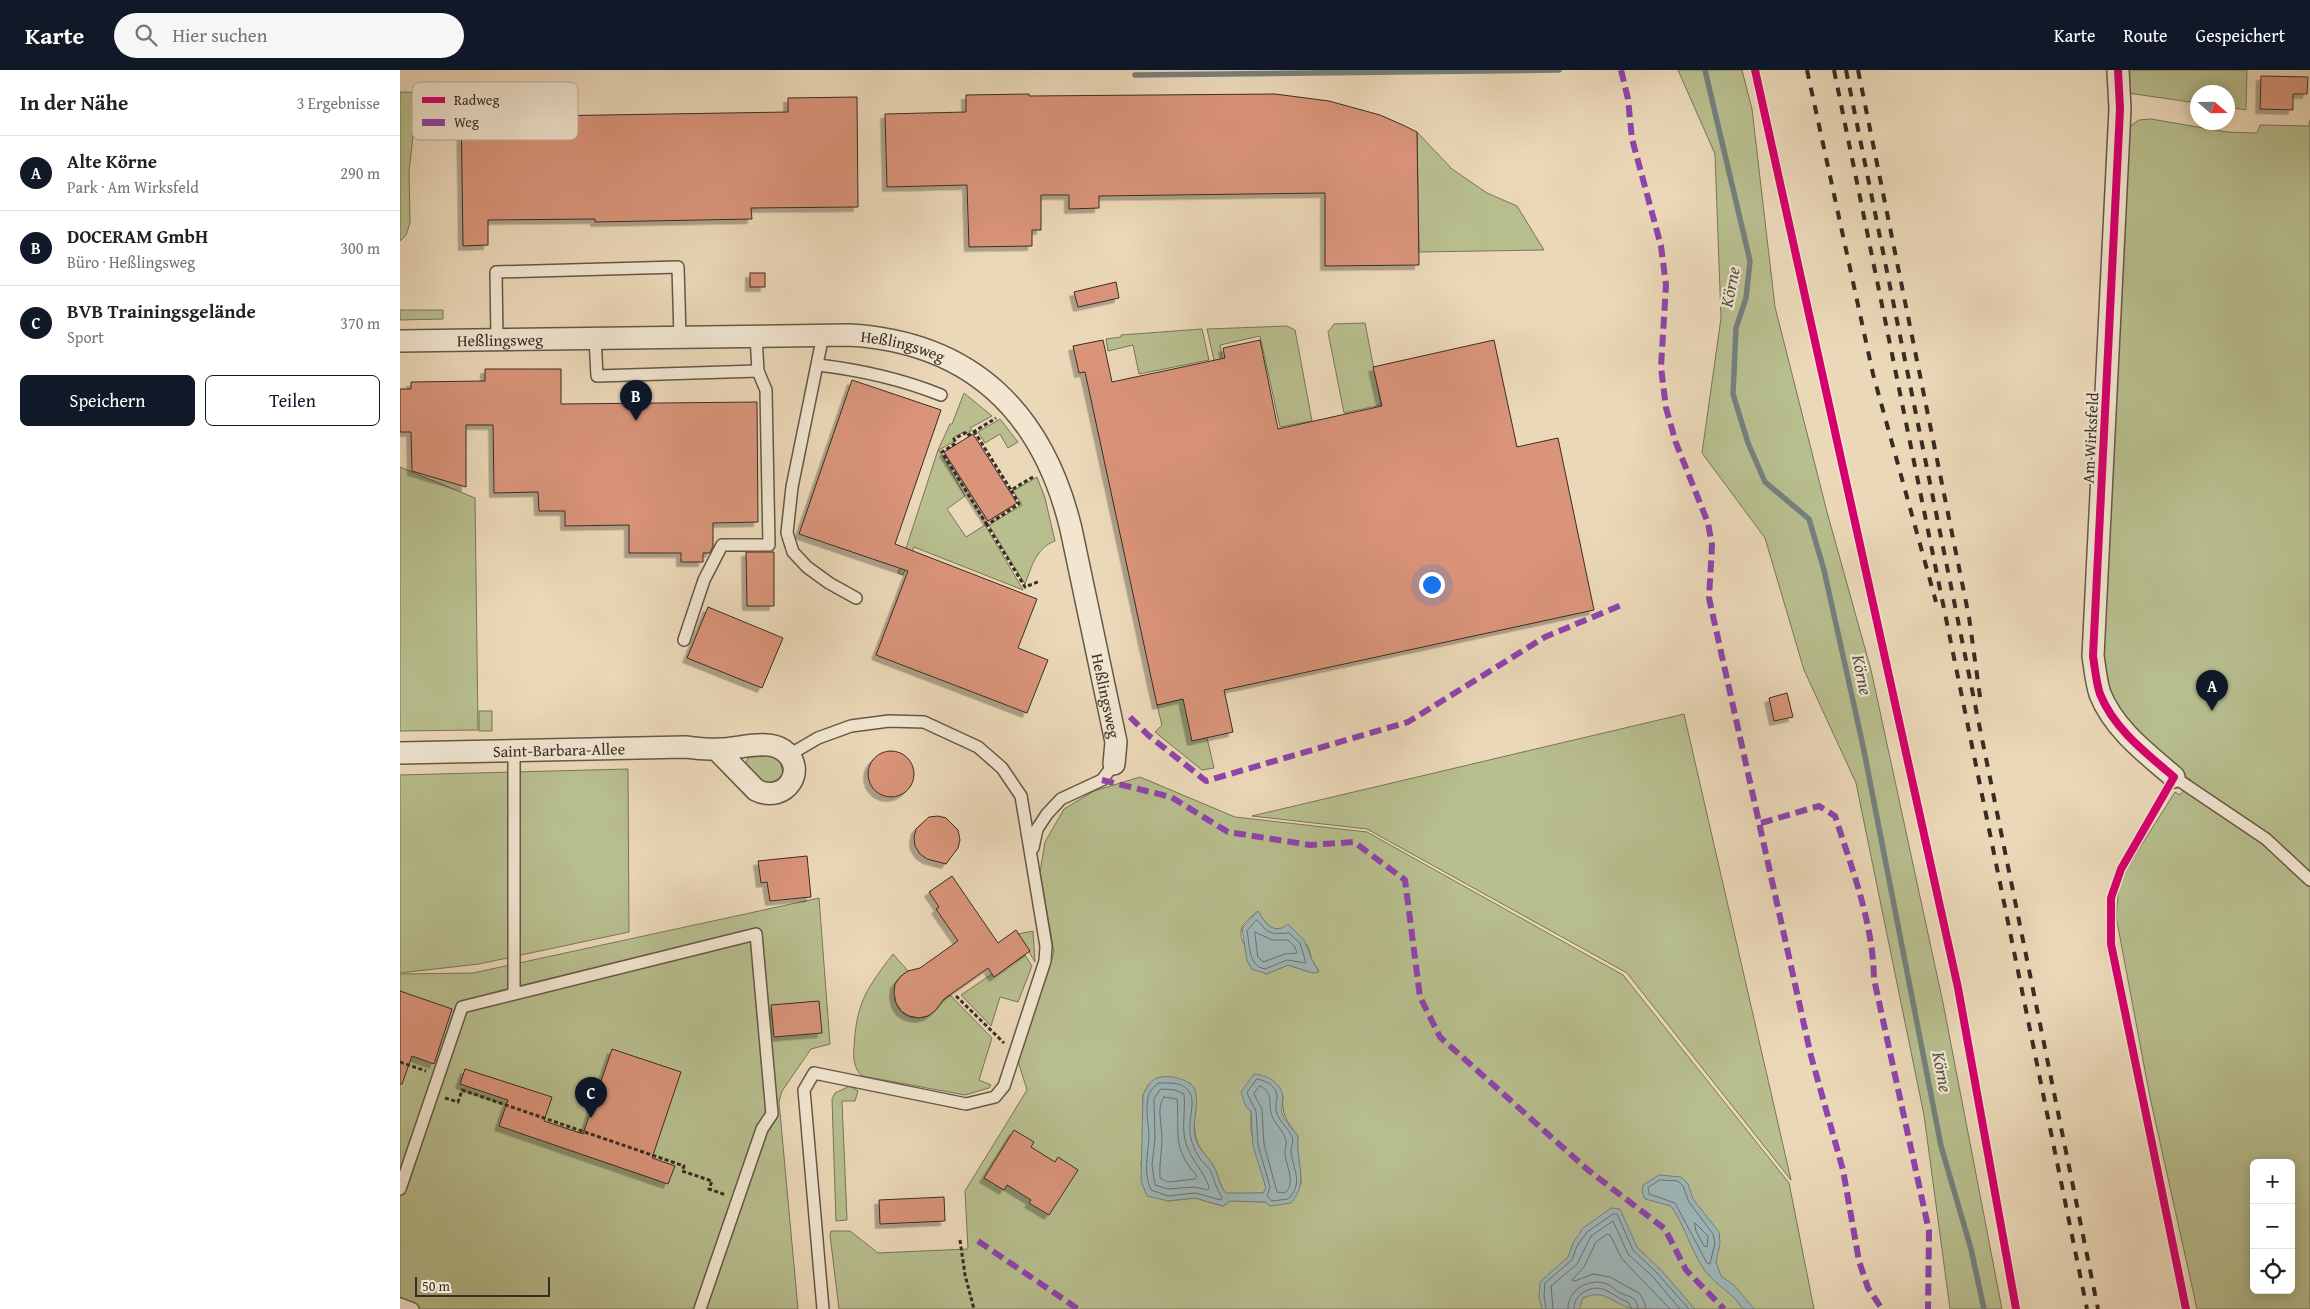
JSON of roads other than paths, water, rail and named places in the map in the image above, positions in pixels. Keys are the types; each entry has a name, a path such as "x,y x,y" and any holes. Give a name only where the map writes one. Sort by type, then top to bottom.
{"street":[{"name":"Am Wirksfeld","path":"2118,70 2120,109 2093,656 2100,693 2113,719 2139,748 2174,777"},
{"name":"Heßlingsweg","path":"400,341 823,335 895,339 938,354 976,374 1021,418 1038,441 1052,468 1065,506 1116,742 1114,764"},
{"name":"Saint-Barbara-Allee","path":"400,753 685,747 717,750 772,746 782,749 788,755"},
{"path":"717,750 756,790 765,795 774,795 782,792 794,776 795,767 788,755"}],"lane":[{"path":"497,340 496,272 678,267 680,337"},
{"path":"823,335 792,486 787,534 793,552 807,567 829,583 856,598"},
{"path":"684,640 704,580 722,545 768,545 766,390 758,372 756,336"},
{"path":"595,338 597,376 758,372"},
{"path":"818,365 876,374 912,383 941,396"},
{"path":"788,755 818,738 851,726 889,721 924,722 978,747 1002,768 1021,796 1046,946 1045,961 1004,1086 995,1097 966,1104 814,1073 804,1090 823,1309"},
{"path":"514,750 514,993"},
{"path":"1032,855 1038,829 1047,814 1061,799 1102,780 1114,764"},
{"path":"2174,777 2266,839 2310,880"},
{"path":"400,1189 462,1006 756,934 772,1114 762,1129 700,1309"},
{"path":"400,1304 413,1309"}],"water":[{"path":"1258,911 1270,926 1278,929 1288,924 1304,940 1319,972 1313,973 1288,965 1267,974 1252,969 1247,961 1242,928"},
{"path":"1254,1074 1273,1080 1279,1087 1283,1097 1282,1113 1298,1136 1301,1179 1297,1195 1291,1203 1270,1206 1265,1202 1230,1201 1223,1206 1195,1198 1168,1201 1147,1196 1141,1181 1143,1095 1152,1081 1162,1077 1179,1078 1193,1086 1197,1100 1195,1136 1199,1147 1215,1169 1226,1193 1263,1193 1266,1188 1253,1146 1251,1111 1246,1107 1241,1092"},
{"path":"1659,1175 1681,1177 1688,1184 1693,1199 1719,1232 1720,1243 1716,1262 1721,1276 1734,1285 1754,1309 1743,1309 1735,1298 1705,1271 1671,1206 1645,1199 1642,1192 1643,1185"},
{"path":"1611,1208 1620,1209 1637,1247 1661,1270 1695,1309 1629,1308 1602,1295 1596,1295 1583,1298 1579,1309 1542,1309 1539,1297 1540,1282 1568,1257 1573,1243 1583,1228"}],"waterway":[{"path":"1135,75 1559,70"},
{"name":"Körne","path":"1705,70 1750,261 1746,298 1736,328 1733,394 1748,443 1765,482 1809,519 1824,570 1863,746 1941,1146 1971,1249 1984,1309"}],"railway":[{"path":"1807,70 1873,374 1936,602"},
{"path":"1834,70 2087,1309"},
{"path":"1846,70 2098,1309"},
{"path":"1858,70 1969,617 1981,704"}],"place":[{"name":"DOCERAM GmbH","path":"636,421"},
{"name":"Alte Körne","path":"2212,711"},
{"name":"BVB Trainingsgelände","path":"591,1118"}]}
